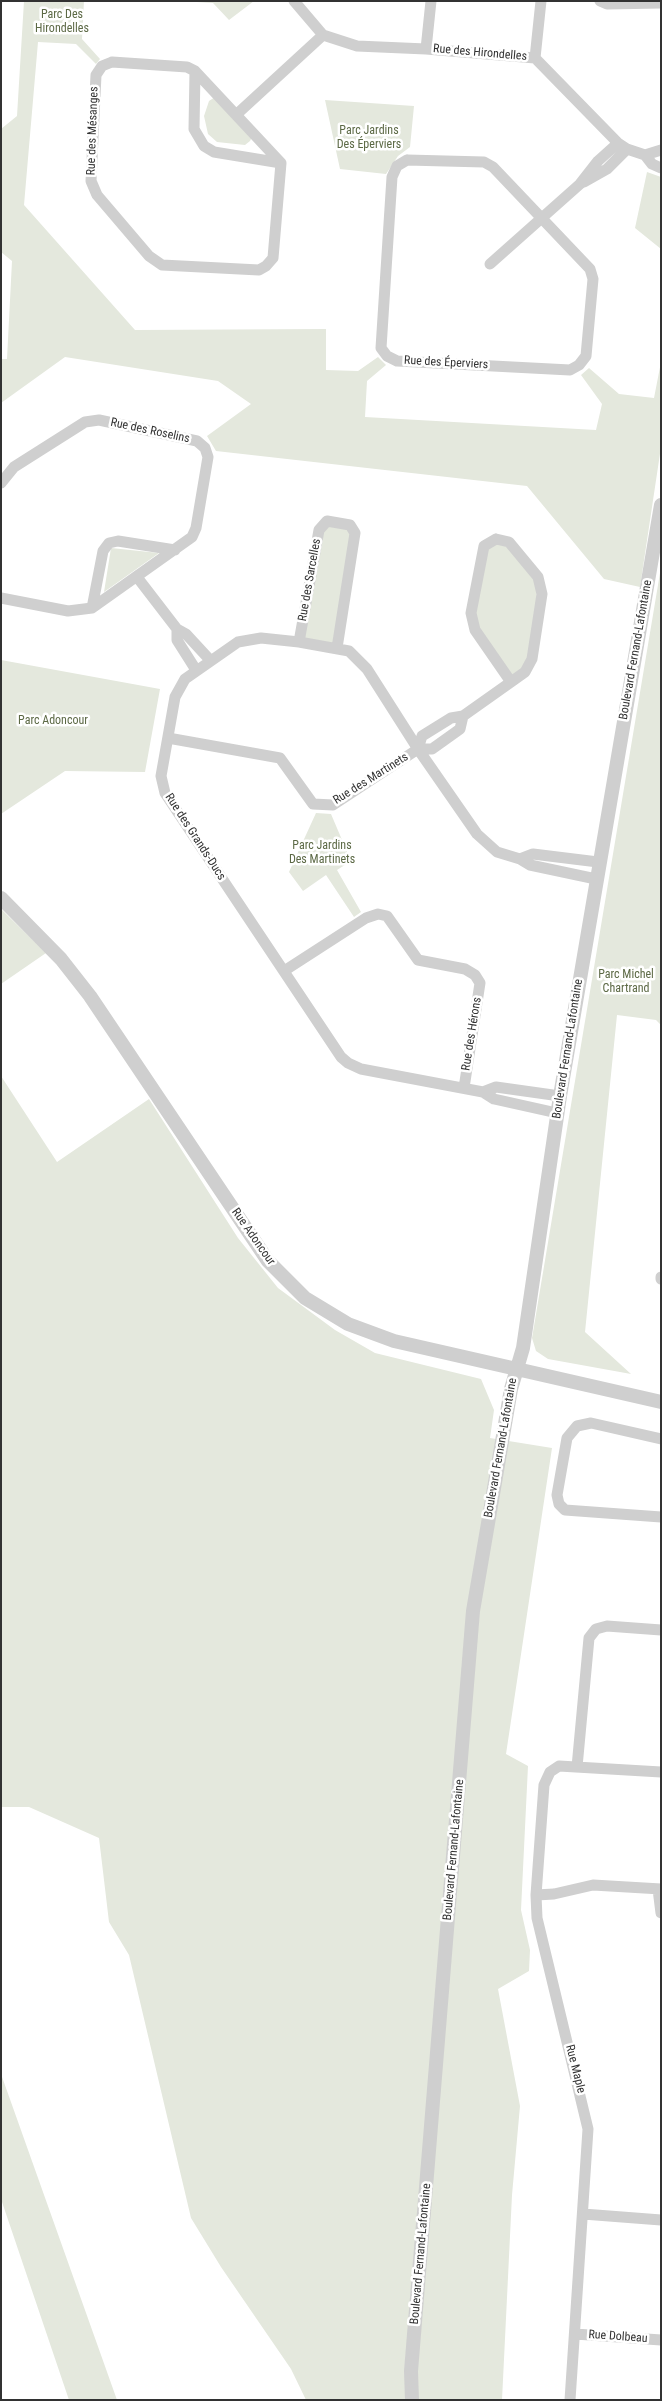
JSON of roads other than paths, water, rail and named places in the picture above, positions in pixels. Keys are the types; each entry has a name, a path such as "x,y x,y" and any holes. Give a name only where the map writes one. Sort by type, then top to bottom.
{"street":[{"path":"237,114 323,35 294,1"},
{"path":"426,48 431,1"},
{"path":"535,58 541,1"},
{"path":"600,1 607,4 661,4"},
{"name":"Rue des Hirondelles","path":"323,35 357,46 426,48 535,58 623,146 645,155 652,164 661,168"},
{"name":"Rue des Mésanges","path":"195,71 187,67 112,62 102,66 96,75 91,181 97,195 149,256 162,265 259,270 266,266 273,258 281,163"},
{"path":"195,71 281,163"},
{"path":"195,71 194,129 204,146 214,152 281,163"},
{"path":"490,264 580,184 598,162 623,146"},
{"path":"645,155 661,150"},
{"name":"Rue des Éperviers","path":"408,160 484,162 493,167 541,218 590,269 593,279 586,356 579,365 570,370 397,361 387,356 381,348 392,177 396,166 408,160"},
{"name":"Rue des Roselins","path":"1,483 14,467 85,422 99,420 197,441 205,448 208,457 196,528 192,537 138,577 92,608 68,611 1,598"},
{"name":"Boulevard Fernand-Lafontaine","path":"412,2400 411,2371 473,1611 510,1389 523,1348 557,1113 598,862 661,505"},
{"name":"Rue des Sarcelles","path":"299,642 319,530 327,521 350,525 355,533 337,648"},
{"name":"Rue des Martinets","path":"168,738 280,758 312,804 333,805 418,749 432,748 460,729 464,716 525,672 532,659 542,594 538,577 509,542 496,539 484,546 471,613 475,630 511,682"},
{"path":"92,608 103,551 109,543 118,541 175,550"},
{"path":"138,577 177,629 186,634 210,660"},
{"path":"177,629 177,640 196,670"},
{"name":"Rue des Grands-Ducs","path":"557,1113 494,1100 483,1092 361,1069 348,1063 165,793 161,776 175,697 185,679 238,642 261,638 299,642 349,651 366,669 418,749 477,834 497,852 520,859 530,865 596,879"},
{"name":"Rue des Grands-Ducs","path":"520,859 533,854 598,862"},
{"name":"Rue Adoncour","path":"1,898 61,960 90,996 268,1261 305,1298 348,1324 394,1341 661,1402"},
{"name":"Rue des Hérons","path":"284,971 366,918 378,914 388,916 418,960 465,969 475,975 480,983 464,1088"},
{"name":"Rue des Grands-Ducs","path":"483,1092 496,1086 560,1096"},
{"path":"661,1439 592,1424 577,1426 570,1431 566,1441 557,1498 560,1507 565,1510 661,1517"},
{"path":"577,1767 589,1638 596,1629 607,1626 661,1630"},
{"name":"Rue Maple","path":"570,2400 588,2123 537,1918 536,1895 545,1778 556,1767 661,1772"},
{"path":"536,1895 554,1894 593,1885 660,1889 661,1913"},
{"path":"583,2214 661,2220"},
{"name":"Rue Dolbeau","path":"575,2334 661,2340"}],"park label":[{"name":"Parc Des Hirondelles","path":"62,22"},
{"name":"Parc Jardins Des Éperviers","path":"369,138"},
{"name":"Parc Adoncour","path":"53,721"},
{"name":"Parc Jardins Des Martinets","path":"322,853"},
{"name":"Parc Michel Chartrand","path":"626,982"}]}
